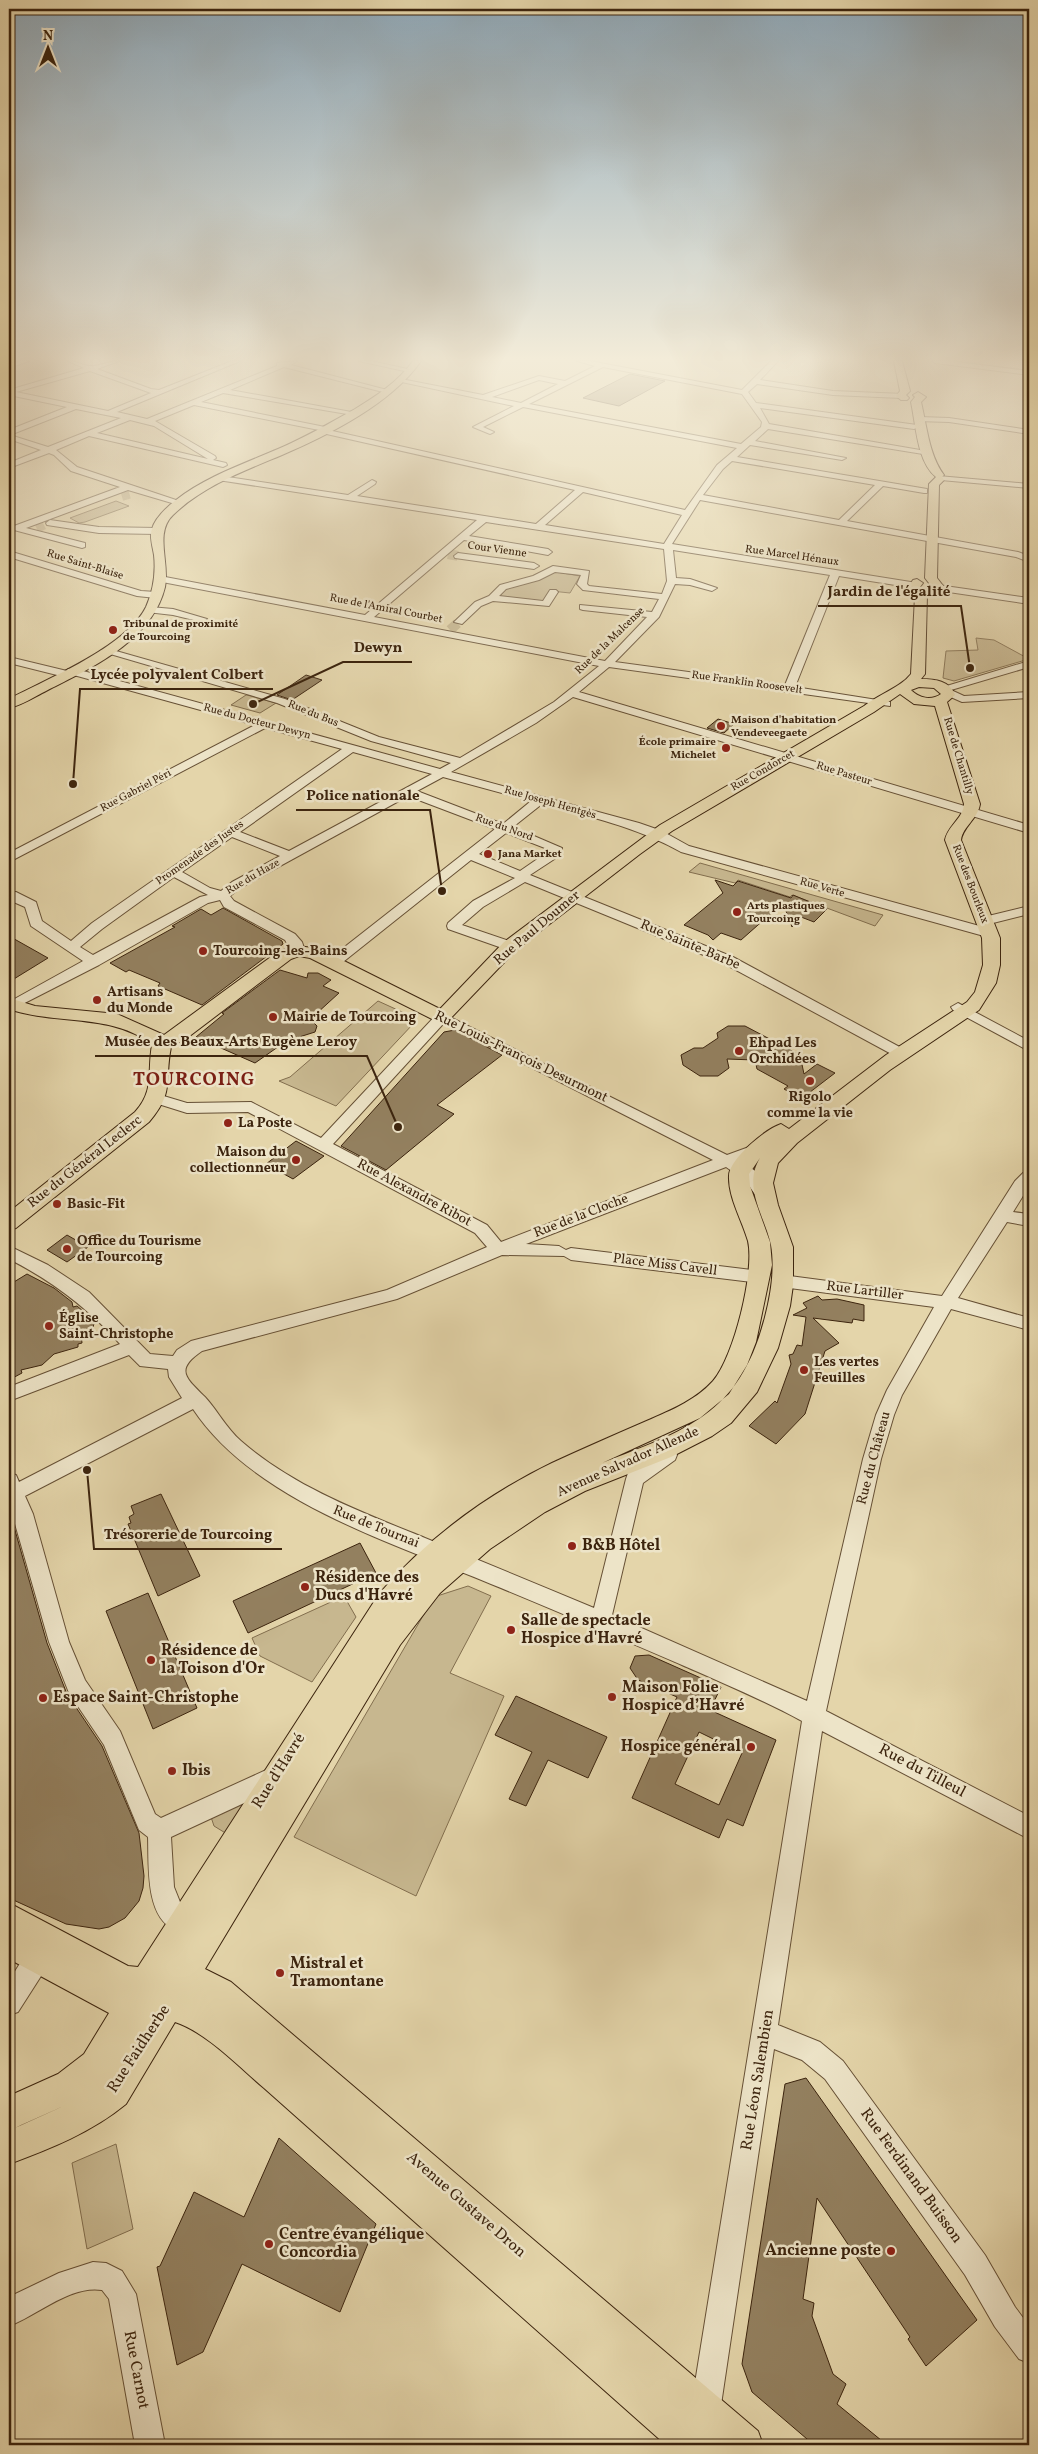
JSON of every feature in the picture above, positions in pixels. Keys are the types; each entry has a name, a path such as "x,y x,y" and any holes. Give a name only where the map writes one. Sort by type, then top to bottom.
{"main road":[{"path":"9,704 105,651 143,620 150,610 160,579 162,560 157,531 163,520 196,491 228,476"},
{"path":"916,586 928,592 937,588 931,578 923,476"},
{"path":"923,479 939,478"},
{"path":"916,586 921,579 934,484 939,478"},
{"path":"916,586 921,595 918,674 905,692 908,696 941,694"},
{"name":"Rue de Chantilly","path":"937,588 931,596 930,673 941,694 972,804 971,812"},
{"path":"908,686 925,682 941,694"},
{"name":"Rue Condorcet","path":"658,834 908,686"},
{"name":"Rue Condorcet","path":"878,705 941,694"},
{"name":"Rue des Bourleux","path":"971,812 953,834 953,840 987,927"},
{"name":"Rue Paul Doumer","path":"442,1017 510,946 658,834"},
{"path":"734,1165 764,1155 783,1145 897,1051 983,995 992,954 987,927"},
{"path":"162,1044 180,1034 285,955 298,951"},
{"name":"Rue Louis-François Desurmont","path":"298,951 314,954 442,1017"},
{"path":"10,1005 32,1011 117,1020 157,1039 162,1044"},
{"path":"157,1099 162,1044"},
{"name":"Rue du Général Leclerc","path":"9,1223 142,1118 157,1099"},
{"name":"Avenue Salvador Allende","path":"448,1556 468,1526 518,1493 561,1470 676,1419 712,1396 729,1376 741,1354 771,1279 784,1259 780,1236 763,1184 764,1155"},
{"name":"Avenue Salvador Allende","path":"448,1556 498,1529 532,1506 577,1483 695,1433 735,1404 751,1383 764,1358 771,1279 734,1165"},
{"name":"Rue d'Havré","path":"158,1993 275,1777 388,1602 399,1588 448,1556"},
{"name":"Rue d'Havré","path":"158,1993 206,1937 407,1614 430,1586 448,1556"},
{"path":"9,1918 43,1950 105,1996 158,1993"},
{"path":"9,1942 43,1950"},
{"name":"Avenue Gustave Dron","path":"158,1993 199,1983 230,2001 703,2429 744,2445"},
{"name":"Rue Faidherbe","path":"9,2113 61,2090 92,2071 158,1993"},
{"name":"Rue Faidherbe","path":"9,2148 76,2118 102,2102 121,2082 158,1993"},
{"name":"Avenue Gustave Dron","path":"158,1993 202,2017 276,2076 695,2445"}],"street":[{"path":"93,476 133,491 179,504"},
{"path":"523,476 687,513"},
{"path":"668,547 687,513 713,476"},
{"path":"827,476 880,485 923,479"},
{"name":"Rue Marcel Hénaux","path":"222,478 916,586"},
{"path":"939,478 1029,486"},
{"path":"349,498 372,482"},
{"path":"841,523 880,485"},
{"path":"538,527 582,489"},
{"path":"82,546 34,530 17,528 133,491"},
{"path":"122,497 48,524 99,530 157,531"},
{"path":"698,497 928,538 1029,559"},
{"path":"367,618 445,554 484,519"},
{"path":"461,538 548,552"},
{"name":"Rue de la Malcense","path":"442,773 544,714 607,664 656,615 672,581 668,547"},
{"name":"Rue Saint-Blaise","path":"9,554 140,594 156,595"},
{"name":"Cour Vienne","path":"458,556 534,566"},
{"path":"459,622 478,604 492,598 503,587 536,578 549,570 561,568 586,572 582,584 586,588 665,598"},
{"path":"789,688 835,574"},
{"name":"Rue de l'Amiral Courbet","path":"160,579 448,632 607,664"},
{"path":"672,581 690,582 712,588"},
{"path":"937,588 1029,601"},
{"path":"492,598 546,604 553,592"},
{"path":"583,607 656,615"},
{"path":"150,610 173,612 202,619"},
{"name":"Rue du Bus","path":"105,651 281,701 376,739 462,762"},
{"name":"Rue du Docteur Dewyn","path":"9,660 69,672 442,773"},
{"name":"Rue Franklin Roosevelt","path":"607,664 789,688 878,705"},
{"path":"941,694 1029,664"},
{"name":"Rue Pasteur","path":"572,693 1029,829"},
{"path":"941,694 962,698 1029,695"},
{"name":"Rue Gabriel Péri","path":"9,858 264,724"},
{"name":"Promenade des Justes","path":"72,947 97,926 351,748"},
{"name":"Rue du Haze","path":"10,1005 94,962 206,899 222,895 228,889 442,773"},
{"name":"Rue Joseph Hentgès","path":"442,773 658,834"},
{"name":"Rue du Nord","path":"408,792 551,845 557,850 523,876"},
{"path":"333,963 540,800"},
{"path":"230,832 290,856"},
{"name":"Rue Verte","path":"658,834 672,844 704,855 987,927"},
{"name":"Rue Sainte-Barbe","path":"470,855 733,962 897,1051"},
{"path":"174,872 206,891 222,895 228,904 293,939 298,951"},
{"path":"510,946 453,926 478,904 523,876"},
{"path":"9,896 12,895 31,905 36,923 94,962"},
{"path":"987,927 1029,910"},
{"path":"962,1009 1029,1047"},
{"name":"Rue Paul Doumer","path":"324,1144 442,1017"},
{"name":"Rue Louis-François Desurmont","path":"442,1017 734,1165 752,1177 766,1198"},
{"name":"Rue Alexandre Ribot","path":"157,1099 187,1108 251,1106 481,1229 498,1249"},
{"name":"Rue de la Cloche","path":"177,1364 183,1356 198,1346 376,1300 498,1249 734,1165"},
{"name":"Rue du Château","path":"814,1715 882,1422 902,1378 947,1302 1004,1216 1021,1185 1029,1177"},
{"path":"1004,1216 1029,1220"},
{"name":"Place Miss Cavell","path":"498,1249 565,1253 771,1279"},
{"path":"9,1252 76,1290 94,1305 146,1361 156,1360 177,1364"},
{"name":"Rue Lartiller","path":"771,1279 947,1302 1029,1324"},
{"path":"9,1394 131,1347"},
{"name":"Rue de Tournai","path":"177,1364 181,1384 203,1408 220,1434 261,1466 315,1500 339,1513 601,1620 814,1715"},
{"path":"160,1831 147,1822 112,1738 77,1686 59,1642 38,1562 12,1487 195,1400"},
{"path":"601,1620 635,1479 668,1455 665,1447"},
{"name":"Rue du Tilleul","path":"814,1715 1029,1828"},
{"name":"Rue Léon Salembien","path":"703,2429 766,2034 814,1715"},
{"path":"160,1831 275,1777"},
{"path":"160,1831 161,1886 165,1905 174,1917"},
{"path":"9,2003 43,1950"},
{"name":"Rue Ferdinand Buisson","path":"766,2034 810,2048 818,2053 834,2070 975,2265 1005,2317 1029,2349"},
{"name":"Rue Carnot","path":"9,2312 92,2275 104,2276 114,2282 122,2294 150,2445"}],"shaded area":[{"path":"116,501 129,506 85,522 79,523 70,518"},
{"path":"551,571 580,576 570,593 551,591 543,602 498,598 505,589"},
{"path":"976,638 994,640 1029,659 954,681 943,678 946,651 978,650"},
{"path":"246,695 276,703 260,713 231,705"},
{"path":"700,863 883,915 875,926 792,895 790,897 738,880 735,883 689,872"},
{"path":"378,1001 413,1017 414,1023 336,1106 279,1081 290,1077"},
{"path":"468,1586 491,1596 450,1673 504,1696 416,1896 294,1837 434,1597"},
{"path":"344,1596 356,1617 312,1682 260,1656 252,1638"},
{"path":"247,1800 227,1834 214,1826 210,1814"},
{"path":"116,2144 133,2229 87,2249 72,2163"}],"building":[{"path":"306,675 322,680 292,700 277,695"},
{"name":"Maison d'habitation Vendeveegaete","path":"718,719 734,724 724,733 707,728"},
{"name":"Arts plastiques Tourcoing","path":"715,880 733,886 738,881 791,898 793,895 827,909 814,922 801,917 792,927 783,903 741,940 721,933 713,940 708,935 684,925 723,893"},
{"name":"Tourcoing-les-Bains","path":"223,908 282,941 283,944 202,1005 158,986 160,983 129,970 126,972 110,963 175,927 172,926 201,909 211,915"},
{"path":"9,936 48,958 9,982"},
{"name":"Mairie de Tourcoing","path":"280,970 307,978 308,973 318,973 331,980 323,986 339,993 316,1014 322,1016 314,1023 317,1026 315,1032 296,1038 289,1044 285,1042 255,1063 196,1037 224,1014 222,1013"},
{"name":"Ehpad Les Orchidées","path":"728,1026 745,1026 800,1055 804,1074 817,1064 835,1073 801,1099 784,1089 788,1086 757,1069 755,1060 727,1059 729,1068 718,1076 700,1076 683,1065 681,1055 694,1048 703,1048 718,1038 717,1033"},
{"path":"455,1030 502,1055 437,1105 454,1114 386,1170 341,1146 444,1032"},
{"name":"Maison du collectionneur","path":"296,1141 324,1156 293,1179 266,1164"},
{"name":"Office du Tourisme de Tourcoing","path":"67,1235 88,1247 67,1262 47,1250"},
{"name":"Église Saint-Christophe","path":"27,1274 54,1288 72,1302 73,1307 77,1306 95,1321 93,1327 81,1334 82,1343 78,1344 78,1347 54,1354 42,1365 21,1370 22,1373 9,1380 9,1285"},
{"name":"Les vertes Feuilles","path":"818,1296 822,1300 837,1299 864,1305 864,1321 853,1319 852,1323 813,1318 839,1343 825,1351 805,1414 776,1444 749,1426 775,1401 777,1403 791,1364 789,1355 793,1354 797,1345 802,1346 806,1317 793,1315 807,1308 803,1303"},
{"path":"161,1494 200,1576 158,1596 128,1524 131,1523 129,1517 134,1514 131,1506"},
{"name":"Espace Saint-Christophe","path":"9,1509 47,1643 67,1694 102,1746 139,1833 144,1876 139,1901 125,1918 109,1927 99,1929 66,1924 9,1898"},
{"name":"Résidence des Ducs d'Havré","path":"360,1543 376,1573 248,1633 233,1601"},
{"name":"Résidence de la Toison d'Or","path":"148,1593 197,1708 153,1729 106,1611"},
{"name":"Hospice général","path":"649,1655 721,1687 710,1710 776,1740 743,1826 727,1819 719,1838 632,1798 677,1697 638,1680 630,1668 635,1656","holes":["699,1732 742,1753 719,1805 675,1784"]},
{"path":"516,1696 607,1737 588,1778 548,1760 526,1806 509,1799 532,1752 495,1735"},
{"name":"Ancienne poste","path":"806,2078 977,2320 926,2366 908,2339 910,2337 817,2198 803,2299 814,2303 812,2316 833,2374 846,2384 837,2404 887,2445 814,2445 752,2392 742,2364 785,2084"},
{"name":"Centre évangélique Concordia","path":"279,2138 376,2224 340,2312 242,2264 203,2352 177,2365 157,2267 160,2266 194,2192 244,2217"}],"tunnel":[{"path":"122,497 132,494"},
{"path":"37,529 47,524"},
{"path":"448,554 458,556"},
{"path":"450,630 459,622"}],"place":[{"name":"Tribunal de proximité de Tourcoing","path":"113,630"},
{"name":"Jardin de l'égalité","path":"970,668"},
{"name":"Dewyn","path":"253,704"},
{"name":"Maison d'habitation Vendeveegaete","path":"721,726"},
{"name":"École primaire Michelet","path":"726,748"},
{"name":"Lycée polyvalent Colbert","path":"73,784"},
{"name":"Jana Market","path":"488,854"},
{"name":"Police nationale","path":"442,891"},
{"name":"Arts plastiques Tourcoing","path":"737,912"},
{"name":"Tourcoing-les-Bains","path":"203,951"},
{"name":"Artisans du Monde","path":"97,1000"},
{"name":"Mairie de Tourcoing","path":"273,1017"},
{"name":"Ehpad Les Orchidées","path":"739,1051"},
{"name":"Rigolo comme la vie","path":"810,1081"},
{"name":"La Poste","path":"228,1123"},
{"name":"Musée des Beaux-Arts Eugène Leroy","path":"398,1127"},
{"name":"Maison du collectionneur","path":"296,1160"},
{"name":"Basic-Fit","path":"57,1204"},
{"name":"Office du Tourisme de Tourcoing","path":"67,1249"},
{"name":"Église Saint-Christophe","path":"49,1326"},
{"name":"Les vertes Feuilles","path":"804,1370"},
{"name":"Trésorerie de Tourcoing","path":"87,1470"},
{"name":"B&B Hôtel","path":"572,1546"},
{"name":"Résidence des Ducs d'Havré","path":"305,1587"},
{"name":"Salle de spectacle Hospice d'Havré","path":"511,1630"},
{"name":"Résidence de la Toison d'Or","path":"151,1660"},
{"name":"Maison Folie Hospice d’Havré","path":"612,1697"},
{"name":"Espace Saint-Christophe","path":"43,1698"},
{"name":"Hospice général","path":"751,1747"},
{"name":"Ibis","path":"172,1771"},
{"name":"Mistral et Tramontane","path":"280,1973"},
{"name":"Centre évangélique Concordia","path":"269,2244"},
{"name":"Ancienne poste","path":"891,2251"}],"district":[{"name":"TOURCOING","path":"194,1080"}]}
